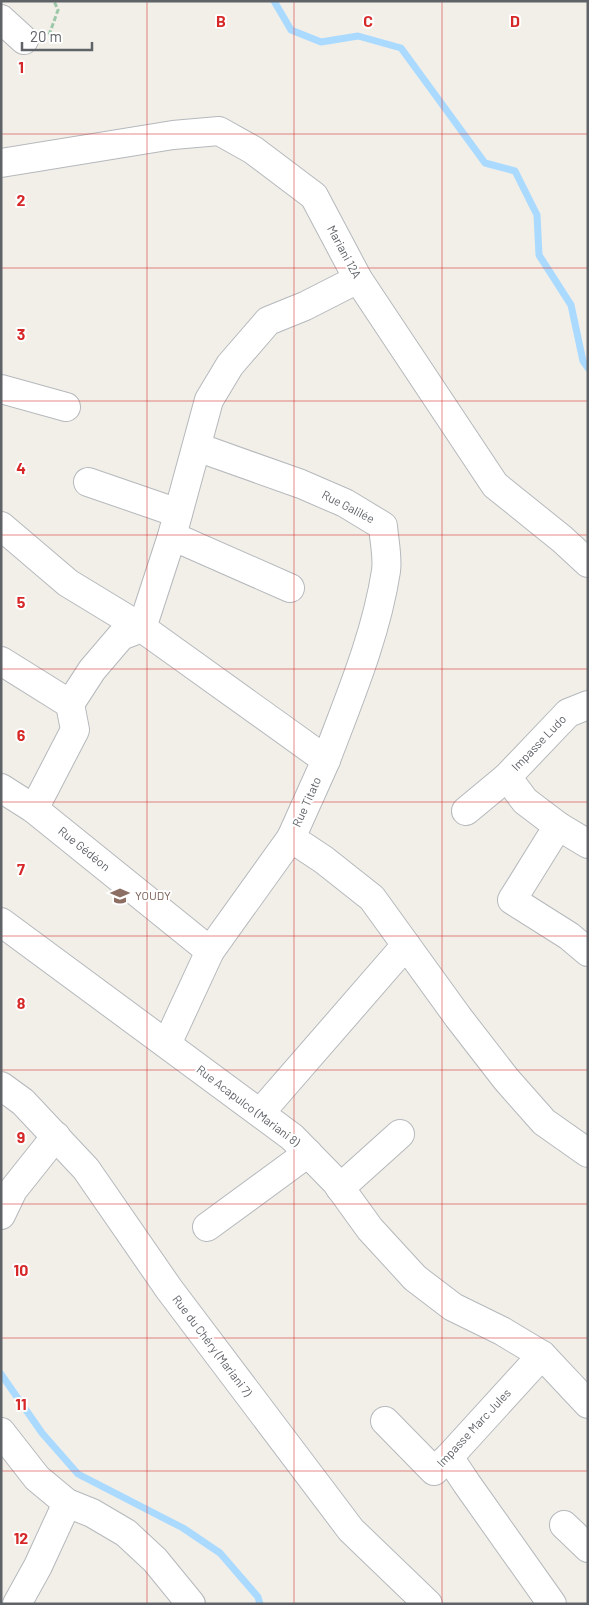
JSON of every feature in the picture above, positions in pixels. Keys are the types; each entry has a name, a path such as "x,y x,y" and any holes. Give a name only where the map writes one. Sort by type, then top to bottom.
{"street":[{"path":"1,19 13,43"},
{"name":"Mariani 12A","path":"1,163 173,134 219,131 253,150 314,196 358,279 495,485 562,539 588,563"},
{"path":"142,628 175,524 209,400 230,365 268,321 305,306 358,279"},
{"path":"1,389 66,407"},
{"name":"Rue Galilée","path":"197,447 301,484 345,503 383,526 386,569 374,622 358,674 326,760"},
{"path":"88,482 175,524 290,588"},
{"path":"1,526 68,583 142,628 326,760"},
{"path":"34,809 75,730 70,704 92,670 121,636 142,628"},
{"path":"1,661 70,704"},
{"name":"Impasse Ludo","path":"588,705 568,714 507,777 524,801 558,826 588,844"},
{"name":"Rue Titato","path":"326,760 291,838 324,860 372,898 458,1017 506,1078 544,1122 588,1153"},
{"path":"466,811 507,777"},
{"name":"Rue Gédéon","path":"1,788 34,809 210,951"},
{"path":"558,826 512,900 569,936 588,952"},
{"path":"167,1044 210,951 291,838"},
{"name":"Rue Acapulco (Mariani 8)","path":"1,922 292,1137 340,1188 370,1229 415,1278 453,1308 502,1331 542,1355 588,1404"},
{"path":"260,1113 406,944"},
{"name":"Rue du Chéry (Mariani 7)","path":"1,1086 23,1102 86,1169 169,1288 351,1530 428,1604"},
{"path":"340,1188 400,1134"},
{"path":"1,1215 13,1190 56,1136"},
{"path":"207,1227 308,1153"},
{"name":"Impasse Marc Jules","path":"385,1421 434,1471 542,1355"},
{"path":"1,1432 36,1478 67,1503 92,1514 126,1533 155,1560 191,1604"},
{"path":"449,1457 552,1604"},
{"path":"17,1604 38,1566 67,1503"},
{"path":"564,1525 588,1548"}],"waterway":[{"path":"274,1 291,30 321,42 358,36 401,48 485,163 515,171 537,215 539,255 571,305 583,361 588,368"},
{"path":"1,1374 42,1433 78,1474 183,1528 220,1553 258,1597 260,1604"}],"place":[{"name":"YOUDY","path":"120,896"}]}
